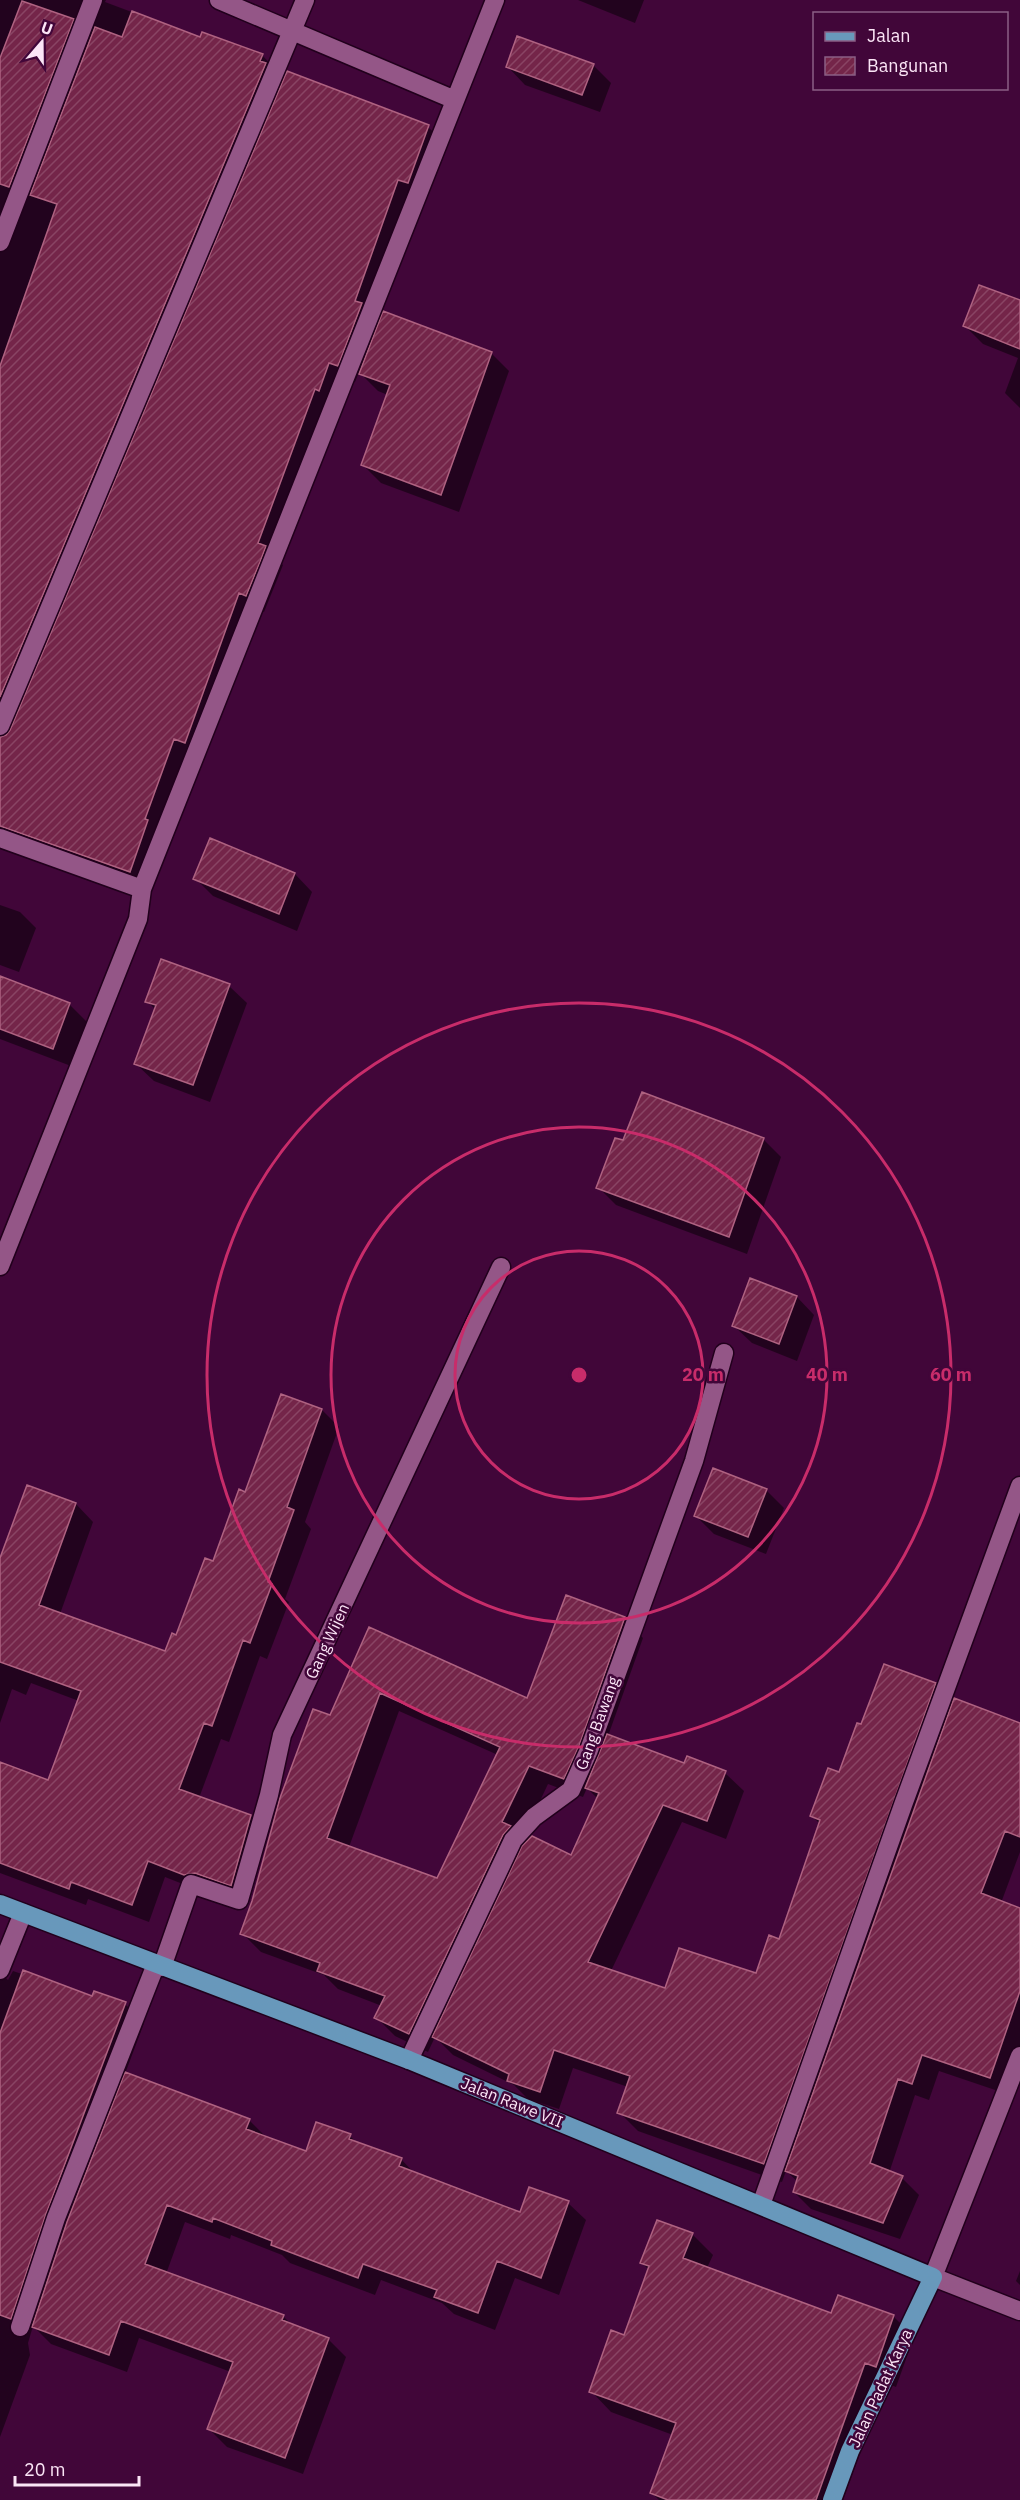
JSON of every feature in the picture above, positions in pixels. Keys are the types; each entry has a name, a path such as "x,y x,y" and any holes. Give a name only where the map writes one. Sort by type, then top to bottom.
{"main road":[{"name":"Jalan Rawe VII","path":"0,1904 409,2060 933,2277"},
{"name":"Jalan Padat Karya","path":"831,2500 850,2451 933,2277"}],"street":[{"path":"0,242 93,0"},
{"path":"219,0 455,100"},
{"path":"0,726 294,31 305,0"},
{"path":"0,1266 138,919 142,889 495,0"},
{"path":"0,838 142,889"},
{"name":"Gang Wijen","path":"159,1965 191,1884 239,1900 269,1796 282,1735 501,1267"},
{"name":"Gang Bawang","path":"409,2060 513,1840 534,1817 571,1790 589,1750 694,1461 724,1353"},
{"path":"761,2205 903,1804 1020,1486"},
{"path":"0,1970 22,1913"},
{"path":"21,2327 56,2218 159,1965"},
{"path":"933,2277 1020,2056"},
{"name":"Jalan Rawe VII","path":"933,2277 1020,2311"}],"building":[{"path":"22,1 74,19 9,187 0,184 0,58"},
{"path":"132,11 200,37 202,32 263,54 260,61 266,63 0,697 0,366 57,204 30,195 95,27 122,37"},
{"path":"517,36 594,64 582,95 506,67"},
{"path":"287,71 429,125 408,183 398,180 355,301 362,303 338,366 329,363 319,391 315,389 258,543 266,546 246,596 239,593 185,743 174,739 145,819 148,820 130,872 0,826 0,737 6,735 10,730"},
{"path":"979,285 1020,300 1020,349 963,326"},
{"path":"383,311 492,352 441,495 361,465 390,385 359,374"},
{"path":"210,838 295,873 279,914 193,879"},
{"path":"161,959 230,984 193,1085 134,1064 156,1005 145,1002"},
{"path":"0,976 70,1003 53,1049 0,1029"},
{"path":"642,1092 764,1138 729,1237 596,1188 615,1138 623,1140"},
{"path":"750,1278 797,1296 779,1344 732,1326"},
{"path":"281,1394 322,1409 287,1507 294,1510 268,1582 272,1584 250,1643 243,1640 212,1726 204,1723 179,1789 251,1815 231,1886 195,1873 184,1875 148,1861 132,1905 71,1882 69,1889 0,1863 0,1762 48,1780 81,1691 0,1662 0,1558 27,1485 76,1503 39,1605 165,1651 172,1633 176,1635 205,1558 213,1561 239,1489 245,1492"},
{"path":"713,1468 767,1489 748,1537 694,1516"},
{"path":"566,1595 625,1617 579,1746 564,1779 529,1766 502,1822 511,1826 503,1835 409,2034 374,2018 385,1996 317,1971 320,1963 240,1934 252,1901 280,1798 313,1709 330,1715 369,1627 527,1698","holes":["380,1693 500,1747 437,1878 327,1838"]},
{"path":"884,1664 936,1683 764,2164 617,2113 630,2076 554,2050 540,2092 507,2081 509,2074 432,2037 522,1846 532,1836 571,1855 599,1793 585,1788 607,1734 684,1763 687,1756 726,1771 707,1821 663,1805 588,1962 665,1988 679,1948 756,1973 769,1935 779,1939 820,1820 810,1816 828,1768 839,1772 857,1723 861,1724"},
{"path":"954,1698 1020,1723 1020,1837 1005,1831 981,1893 1020,1908 1020,1991 990,2078 922,2055 912,2084 898,2079 870,2163 903,2176 883,2223 793,2192 798,2176 785,2171"},
{"path":"23,1970 92,1996 94,1991 126,2002 46,2214 11,2319 0,2315 0,2033"},
{"path":"125,2072 250,2119 246,2129 306,2151 316,2122 351,2134 349,2139 402,2158 399,2166 520,2212 529,2187 569,2201 541,2278 497,2261 478,2313 434,2297 437,2290 363,2264 358,2278 271,2245 272,2241 213,2218 212,2222 167,2205 145,2264 284,2315 282,2320 329,2338 285,2458 207,2429 233,2362 121,2321 109,2355 32,2327 67,2222"},
{"path":"657,2220 693,2233 683,2258 831,2313 838,2295 894,2315 876,2367 865,2363 816,2500 668,2500 650,2493 676,2423 589,2392 611,2330 624,2335 649,2266 640,2263"}]}
